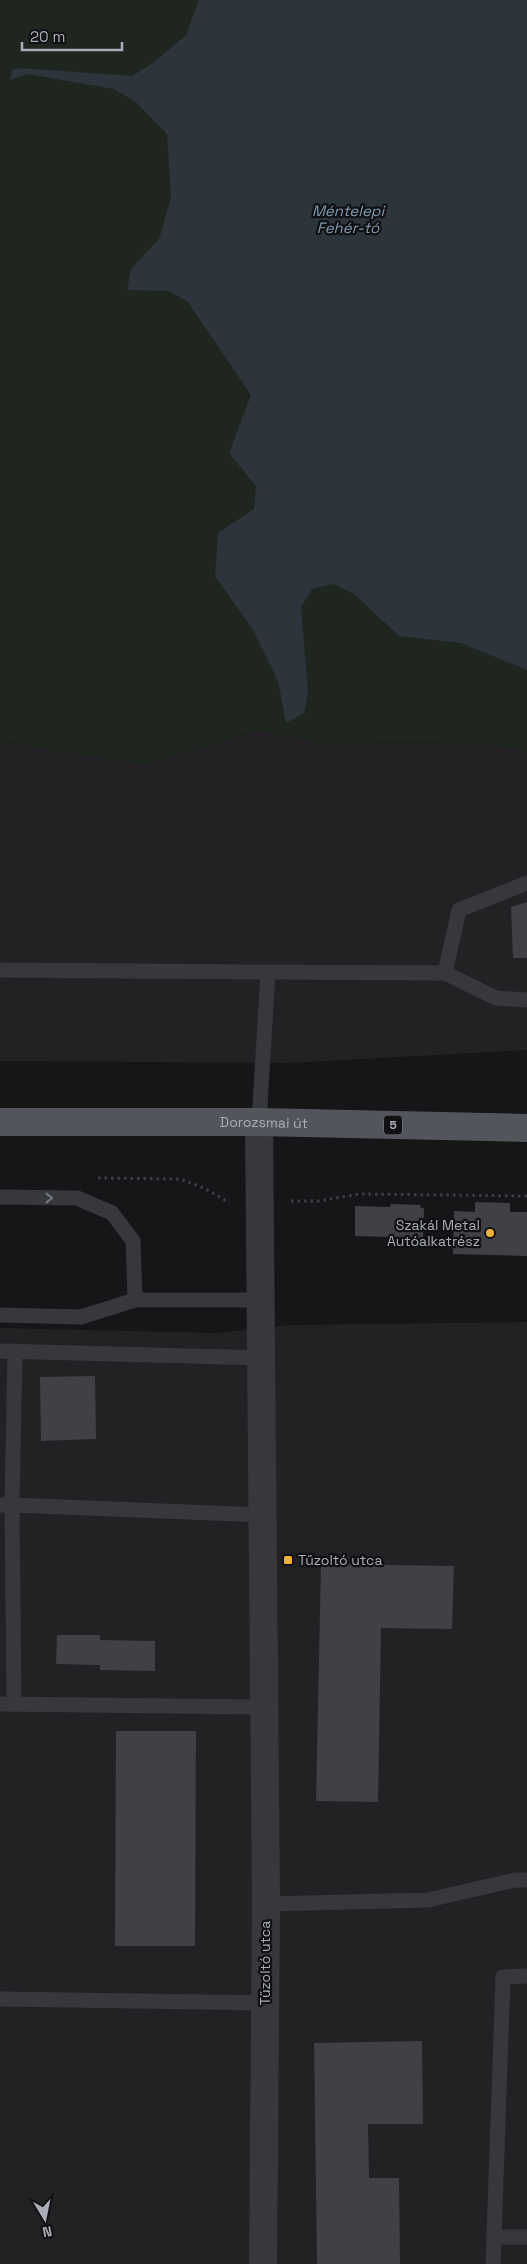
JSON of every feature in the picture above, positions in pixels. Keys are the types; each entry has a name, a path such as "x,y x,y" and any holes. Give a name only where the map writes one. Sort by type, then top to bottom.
{"main road":[{"name":"Dorozsmai út","path":"0,1122 259,1122 527,1128"}],"street":[{"name":"Tűzoltó utca","path":"259,1122 266,1904 263,2264"}],"lane":[{"path":"445,973 459,910 527,883"},
{"path":"0,970 445,973 496,998 527,1000"},
{"path":"259,1122 268,972"},
{"path":"0,1197 77,1198 112,1213 133,1241 135,1300"},
{"path":"0,1315 81,1317 135,1300 261,1300"},
{"path":"261,1358 8,1351 6,1505 7,1704 264,1707"},
{"path":"6,1505 262,1515"},
{"path":"266,1904 428,1900 515,1880 527,1880"},
{"path":"493,2264 503,1977 527,1976"},
{"path":"0,1999 265,2003"},
{"path":"494,2237 527,2237"}],"shaded area":[{"path":"0,0 527,0 527,750 472,743 328,744 257,730 147,765 0,741"},
{"path":"257,730 328,744 472,743 527,750 527,1050 288,1063 0,1061 0,741 147,765"},
{"path":"527,1322 527,2264 0,2264 0,1328 217,1333 291,1325"}],"water":[{"name":"Méntelepi Fehér-tó","path":"199,0 527,0 527,670 461,643 399,636 353,593 333,584 312,589 301,607 308,692 304,713 286,723 278,681 252,628 215,576 218,533 254,509 256,486 229,453 251,395 188,302 169,291 127,290 131,269 159,239 171,198 167,134 136,102 114,89 28,74 10,80 12,70 20,68 132,76 153,63 186,35"}],"building":[{"path":"527,902 527,958 513,958 511,907"},
{"name":"Szakál Metal Autóalkatrész","path":"475,1202 510,1203 510,1212 527,1212 527,1256 453,1254 454,1211 475,1212"},
{"path":"391,1204 421,1205 420,1208 424,1208 423,1238 355,1236 355,1206 390,1207"},
{"path":"95,1376 96,1439 41,1441 40,1377"},
{"path":"321,1564 454,1566 452,1629 381,1628 378,1802 316,1801"},
{"path":"57,1635 100,1635 100,1640 155,1641 155,1671 100,1670 100,1665 56,1664"},
{"path":"116,1731 196,1731 195,1946 115,1946"},
{"path":"422,2041 423,2124 368,2124 369,2178 399,2178 400,2264 317,2264 314,2043"}],"place":[{"name":"Szakál Metal Autóalkatrész","path":"490,1233"},
{"name":"Tűzoltó utca","path":"288,1560"}]}
